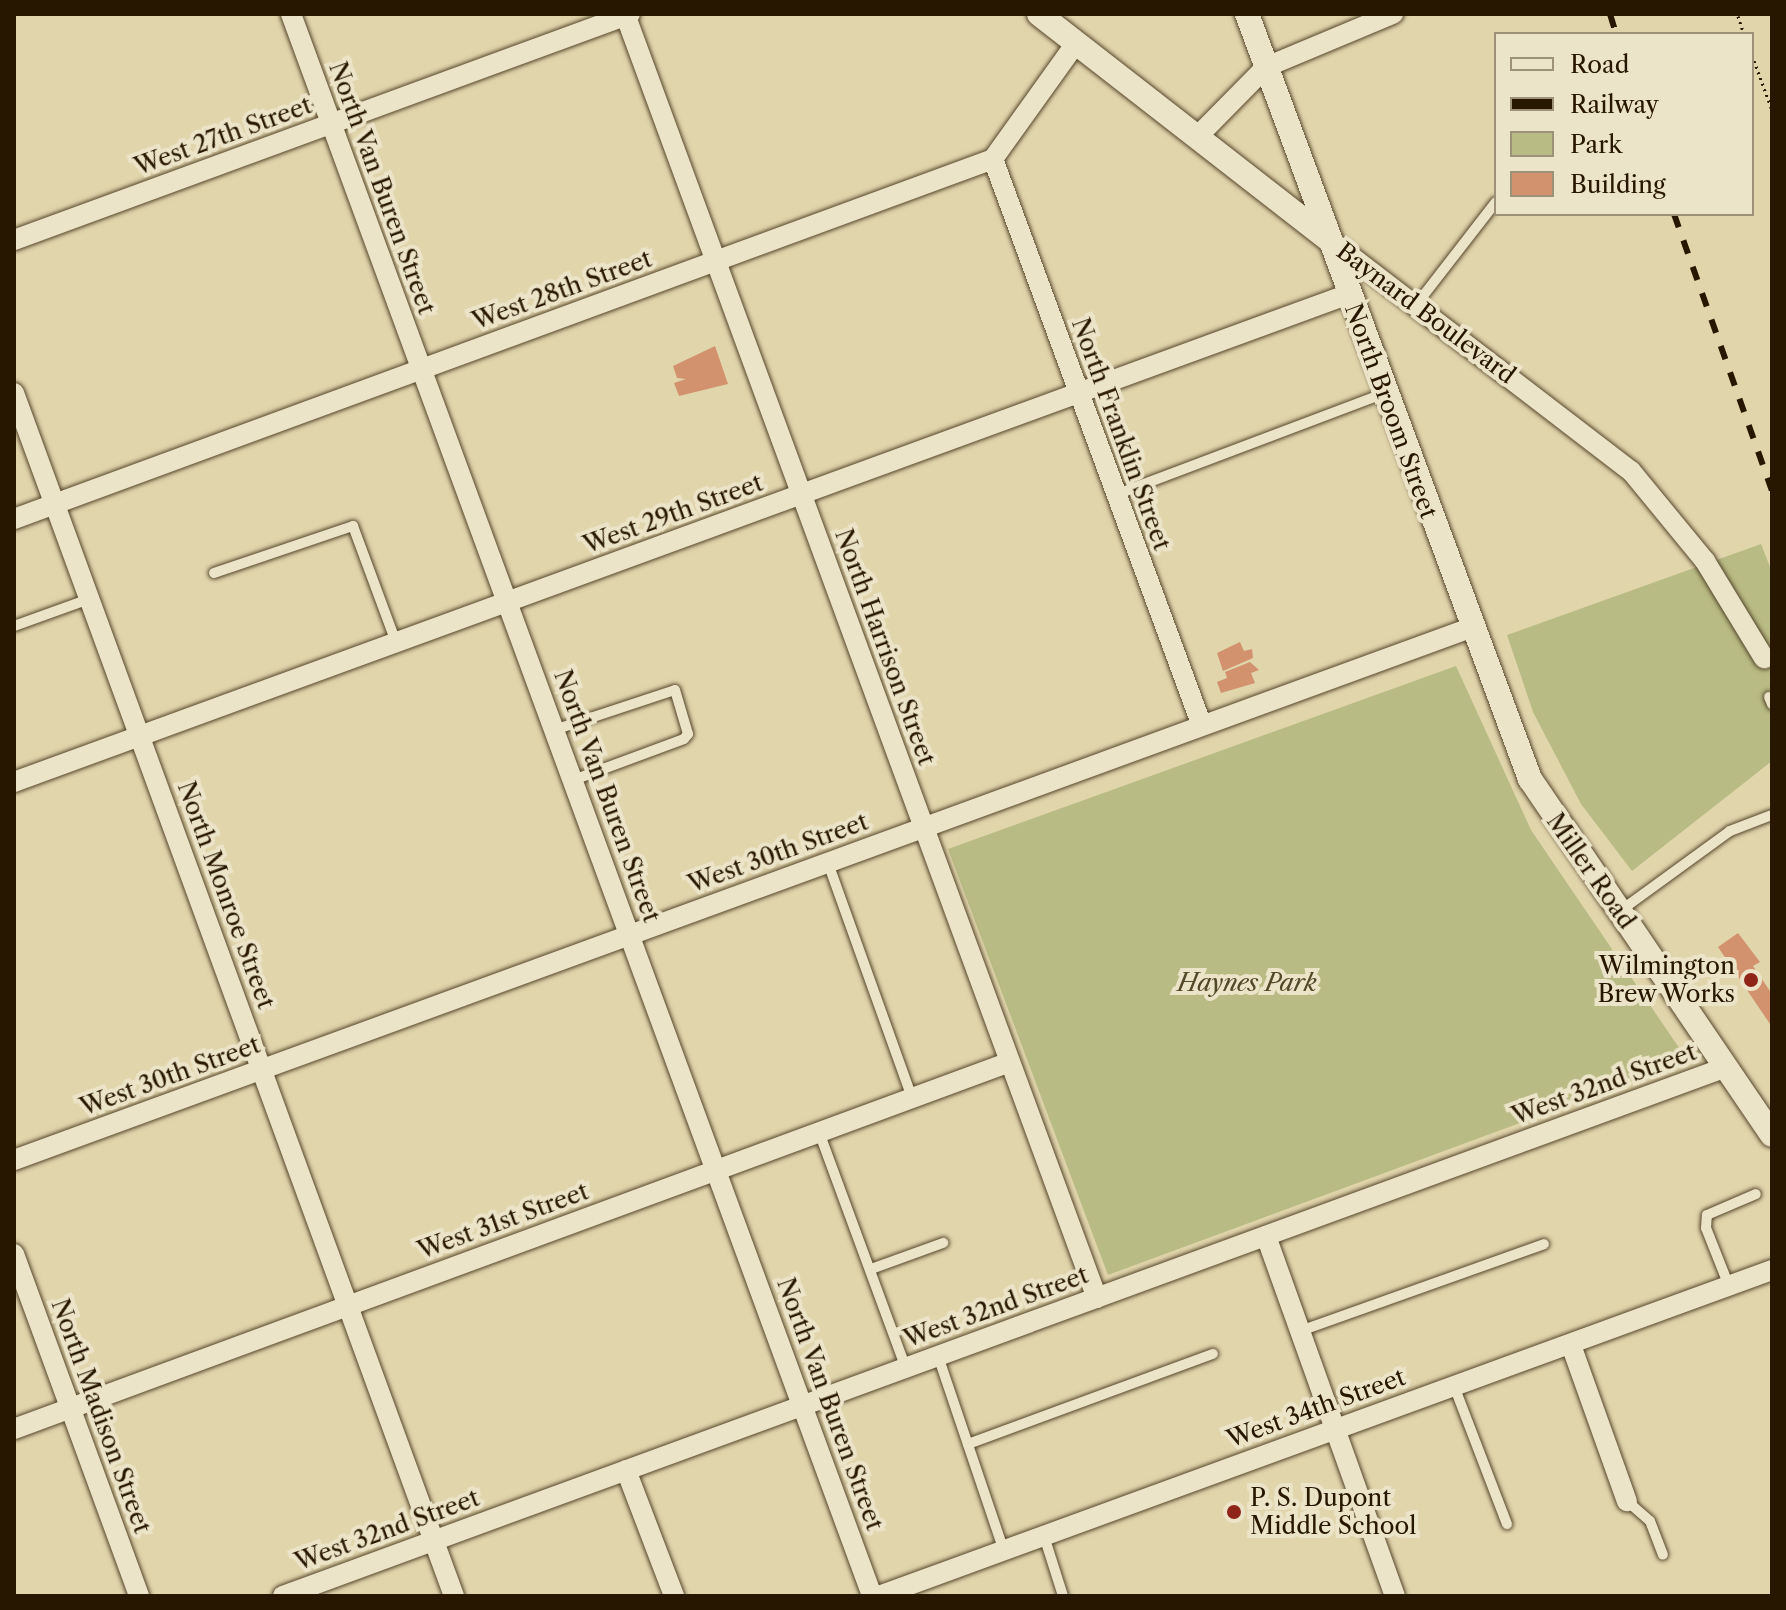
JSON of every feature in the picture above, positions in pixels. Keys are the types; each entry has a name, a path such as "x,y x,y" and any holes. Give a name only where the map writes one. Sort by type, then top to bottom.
{"street":[{"name":"North Van Buren Street","path":"291,14 872,1596"},
{"name":"West 27th Street","path":"14,240 627,14"},
{"name":"North Harrison Street","path":"627,14 714,262 1097,1298"},
{"name":"Baynard Boulevard","path":"1039,14 1631,471 1705,561 1764,658"},
{"name":"North Broom Street","path":"1247,14 1470,628"},
{"path":"1197,137 1266,67 1393,14"},
{"path":"993,159 1076,43"},
{"name":"West 28th Street","path":"14,519 993,159"},
{"name":"North Franklin Street","path":"993,159 1202,726"},
{"name":"West 29th Street","path":"14,782 1349,294"},
{"name":"North Monroe Street","path":"14,393 454,1596"},
{"name":"West 30th Street","path":"14,1160 1470,628"},
{"name":"Miller Road","path":"1470,628 1530,779 1772,1135"},
{"name":"West 31st Street","path":"14,1429 1010,1062"},
{"name":"West 32nd Street","path":"283,1596 1726,1067"},
{"path":"1266,1236 1332,1429 1395,1596"},
{"name":"North Madison Street","path":"14,1254 139,1596"},
{"name":"West 34th Street","path":"879,1596 1772,1270"},
{"path":"1571,1345 1627,1501"},
{"path":"626,1470 674,1596"}],"lane":[{"path":"1416,305 1494,205"},
{"path":"1115,495 1385,393"},
{"path":"214,573 353,526 396,642"},
{"path":"14,626 89,599"},
{"path":"554,730 675,690 688,734 684,739 573,780"},
{"path":"1619,912 1730,831 1772,815"},
{"path":"828,863 912,1098"},
{"path":"819,1132 906,1368"},
{"path":"1729,1286 1706,1228 1707,1215 1756,1194"},
{"path":"871,1269 943,1243"},
{"path":"1298,1331 1544,1244"},
{"path":"968,1444 1213,1354"},
{"path":"938,1356 1004,1551"},
{"path":"1454,1386 1507,1524"},
{"path":"1627,1501 1650,1521 1663,1555"},
{"path":"1044,1536 1063,1596"}],"path":[{"path":"1754,60 1772,110"}],"green space":[{"path":"1761,544 1772,572 1772,761 1632,871 1581,804 1533,712 1507,635"},
{"name":"Haynes Park","path":"1456,666 1531,830 1688,1061 1108,1275 948,849"}],"building":[{"path":"715,346 728,384 679,396 674,383 686,379 677,378 673,366"},
{"path":"1240,642 1244,651 1252,649 1253,658 1223,671 1217,653"},
{"path":"1250,662 1259,670 1251,673 1255,683 1221,693 1217,682 1227,678 1225,672"},
{"name":"Wilmington Brew Works","path":"1738,933 1760,962 1753,966 1772,994 1772,1027 1718,947"}],"railway":[{"path":"1610,14 1615,32"},
{"path":"1675,216 1772,490"}],"place":[{"name":"Wilmington Brew Works","path":"1751,980"},
{"name":"P. S. Dupont Middle School","path":"1234,1512"}]}
